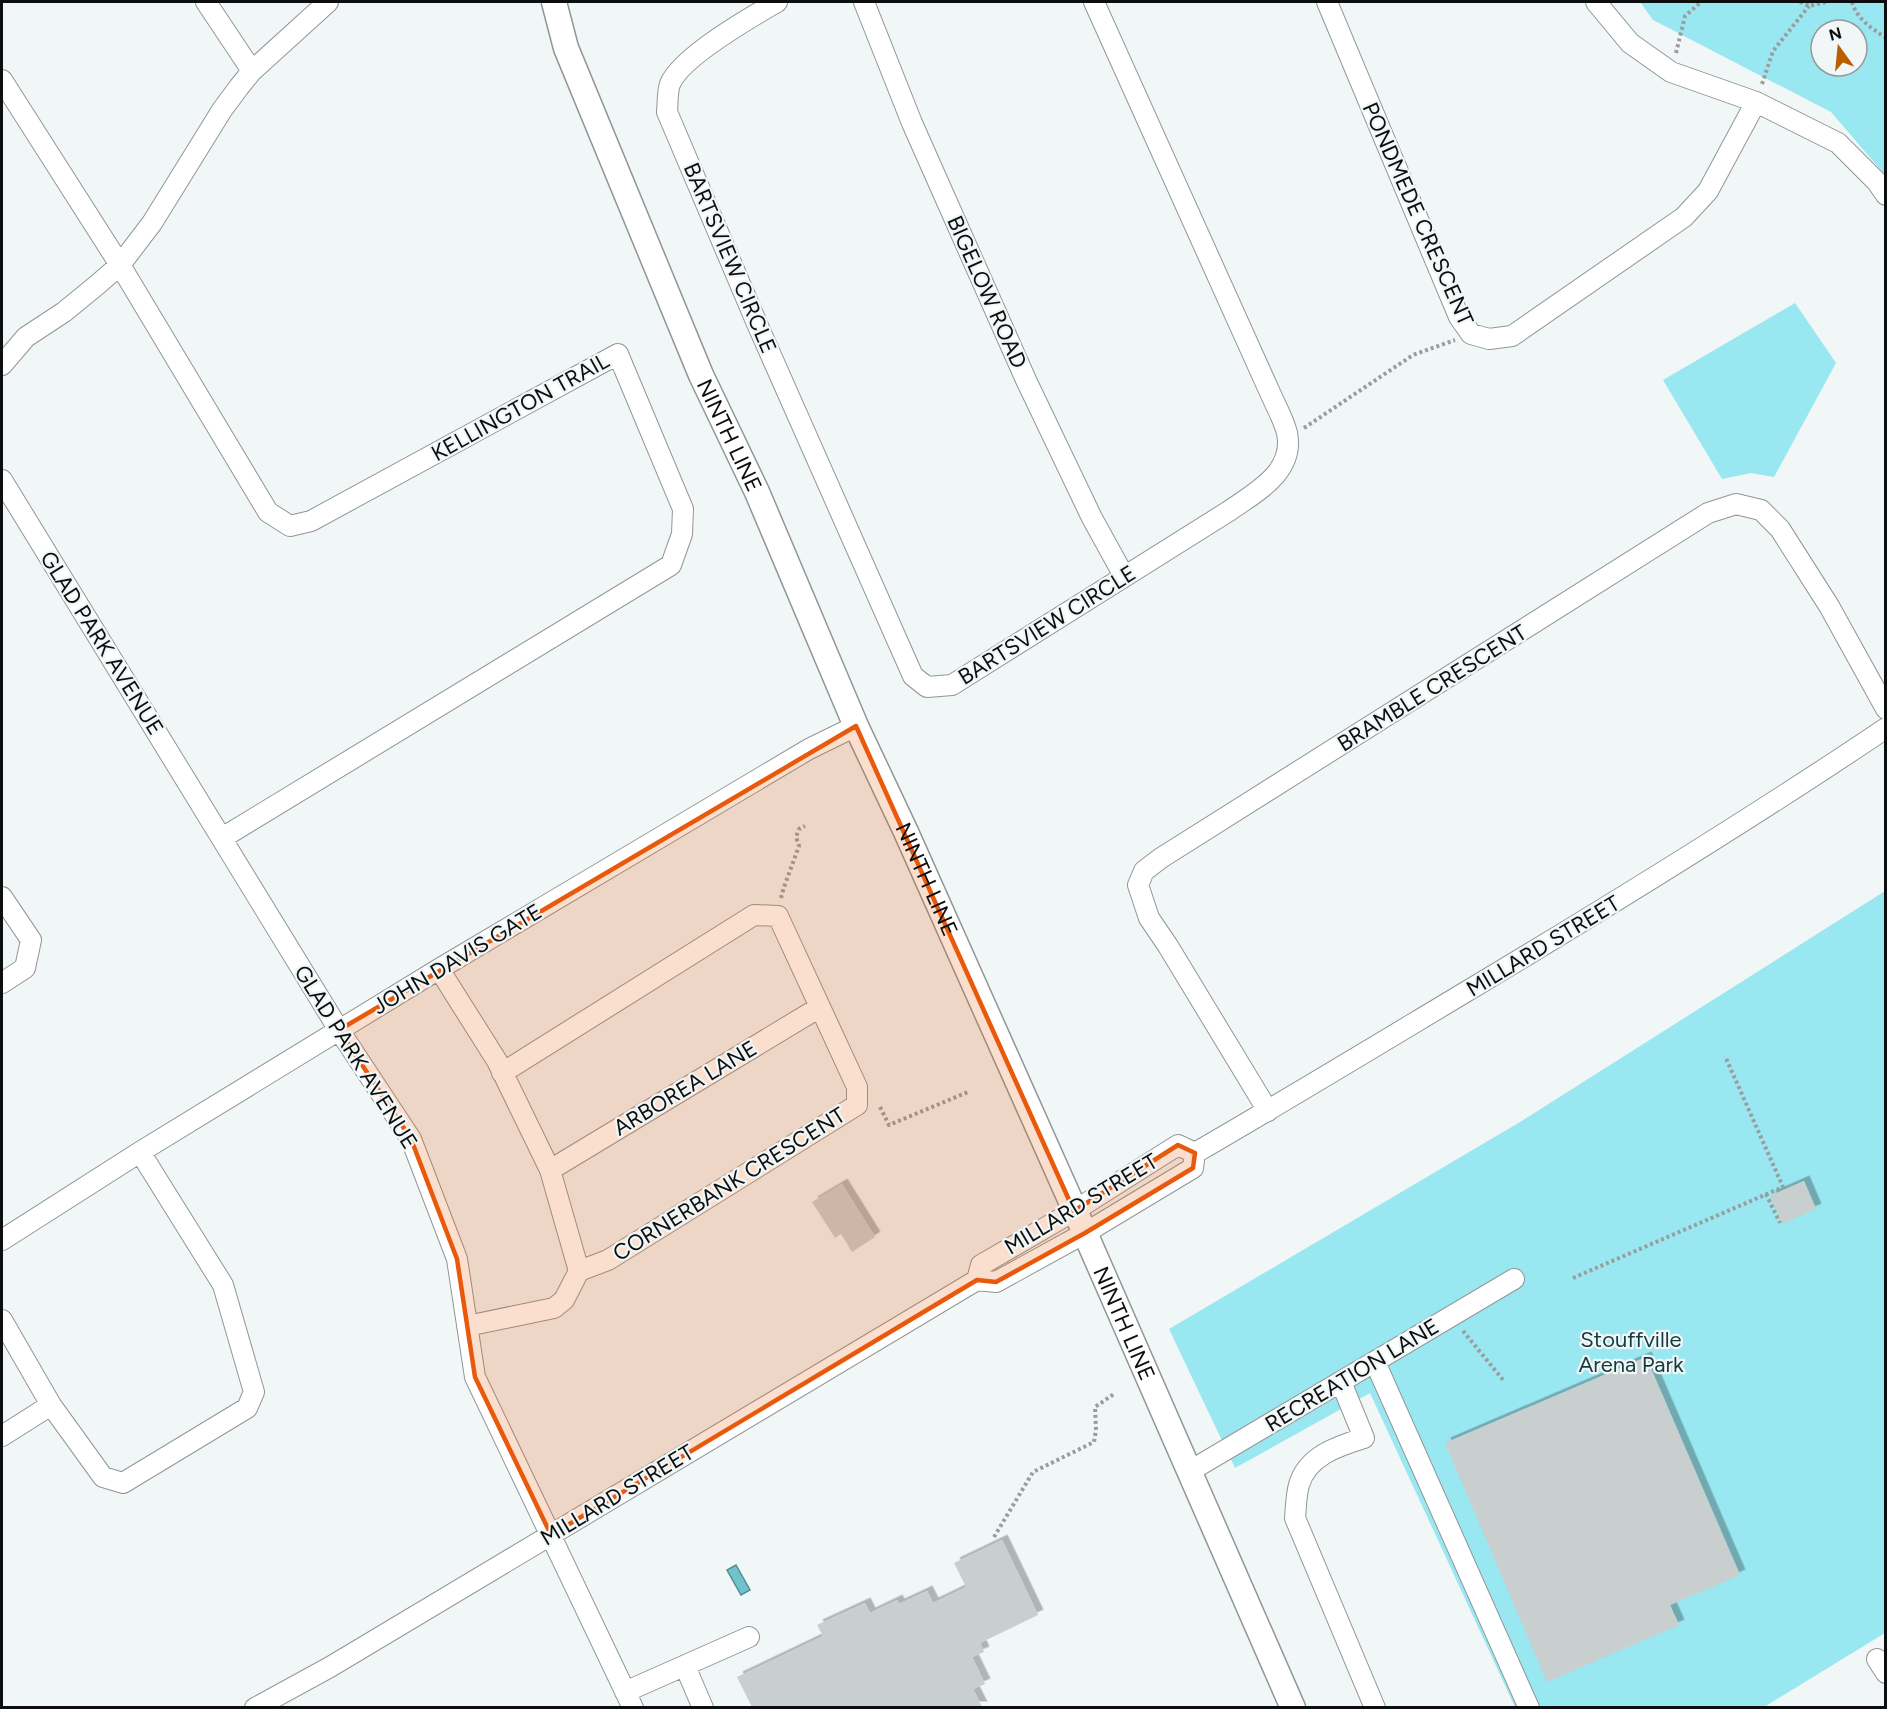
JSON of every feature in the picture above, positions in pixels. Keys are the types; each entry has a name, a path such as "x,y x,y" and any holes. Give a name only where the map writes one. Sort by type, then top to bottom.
{"main road":[{"name":"NINTH LINE","path":"537,2 566,48"},
{"name":"NINTH LINE","path":"554,2 566,48 697,364 757,492 856,726 906,832 1085,1233 1293,1707"}],"street":[{"path":"206,2 252,71"},
{"path":"2,365 26,337 64,312 120,264 152,223 222,110 252,71 328,2"},
{"name":"BARTSVIEW CIRCLE","path":"777,2 705,49 680,69 670,85 667,112 758,326 913,675 927,687 952,685 1229,511 1267,484 1280,471 1287,453 1287,433 1272,397 1094,2"},
{"name":"BIGELOW ROAD","path":"864,2 912,123 1026,380 1092,518 1124,576"},
{"name":"PONDMEDE CRESCENT","path":"1327,2 1459,317 1471,334 1489,339 1512,336 1684,217 1708,191 1756,102"},
{"path":"1596,2 1630,43 1671,72 1756,102 1838,143 1877,182 1886,195"},
{"path":"2,80 120,264"},
{"name":"KELLINGTON TRAIL","path":"120,264 268,512 290,526 311,521 618,354 683,509 682,534 671,565 222,838"},
{"path":"2,344 26,337"},
{"name":"GLAD PARK AVENUE","path":"2,480 339,1030 411,1139 457,1259 475,1377 629,1700"},
{"name":"BRAMBLE CRESCENT","path":"1268,1111 1149,918 1138,885 1144,872 1161,858 1708,513 1736,504 1761,510 1780,529 1829,606 1886,709"},
{"name":"JOHN DAVIS GATE","path":"2,1240 140,1152 439,969 809,749 856,726"},
{"name":"MILLARD STREET","path":"1195,1153 1635,891 1886,728"},
{"path":"2,897 32,940 25,968 2,983"},
{"path":"502,1073 754,915 778,916"},
{"name":"CORNERBANK CRESCENT","path":"579,1271 608,1260 856,1105 857,1087 778,916"},
{"path":"439,969 497,1061 550,1170 579,1271 564,1300 554,1308 467,1326"},
{"name":"ARBOREA LANE","path":"550,1170 820,1007"},
{"name":"MILLARD STREET","path":"977,1280 981,1265 1074,1211 1178,1145 1195,1153"},
{"path":"2,1320 51,1405 103,1477 123,1483 247,1408 254,1392 223,1285 140,1152"},
{"name":"MILLARD STREET","path":"255,1707 330,1666 977,1280 996,1281 1085,1233 1193,1168 1195,1153"},
{"name":"RECREATION LANE","path":"1190,1471 1514,1279"},
{"path":"1375,1362 1529,1707"},
{"path":"1341,1382 1364,1438 1342,1444 1313,1460 1299,1485 1295,1518 1375,1707"},
{"path":"2,1436 51,1405"},
{"path":"629,1700 685,1666 749,1637"},
{"path":"685,1666 703,1707"}],"path":[{"path":"1671,72 1685,16 1701,2"},
{"path":"1800,2 1809,6 1826,2"},
{"path":"1852,2 1854,10 1865,24 1886,38"},
{"path":"1756,102 1773,51 1809,6"},
{"path":"1287,433 1299,432 1413,355 1471,334"},
{"path":"778,916 783,887 800,846 796,837 799,829 805,826"},
{"path":"1573,1278 1783,1187 1725,1056"},
{"path":"880,1107 890,1125 968,1092"},
{"path":"1766,1194 1780,1223"},
{"path":"1451,1317 1504,1381"},
{"path":"994,1537 1033,1472 1094,1442 1095,1407 1114,1394"}],"highlighted area":[{"path":"856,726 1074,1211 1178,1145 1195,1153 1193,1168 1085,1233 996,1282 977,1280 551,1535 475,1377 457,1259 411,1139 339,1030"}],"green space":[{"path":"1640,2 1885,2 1885,175 1831,112 1653,20"},
{"path":"1795,303 1836,363 1774,477 1751,473 1722,479 1663,380"},
{"name":"Stouffville Arena Park","path":"1885,891 1885,1633 1764,1707 1515,1707 1370,1393 1235,1468 1169,1329 1520,1122"}],"shaded area":[{"path":"736,1565 750,1590 741,1595 727,1570"}],"building":[{"path":"1804,1181 1816,1209 1782,1224 1770,1196"},
{"path":"842,1184 875,1237 852,1252 841,1234 835,1238 812,1202"},
{"path":"1646,1357 1740,1575 1670,1605 1679,1625 1547,1682 1445,1443"},
{"path":"1002,1540 1038,1615 980,1643 984,1652 972,1657 985,1684 973,1689 982,1707 752,1707 737,1677 823,1636 817,1625 865,1603 870,1613 897,1600 899,1604 927,1591 933,1603 966,1587 954,1563"}]}
